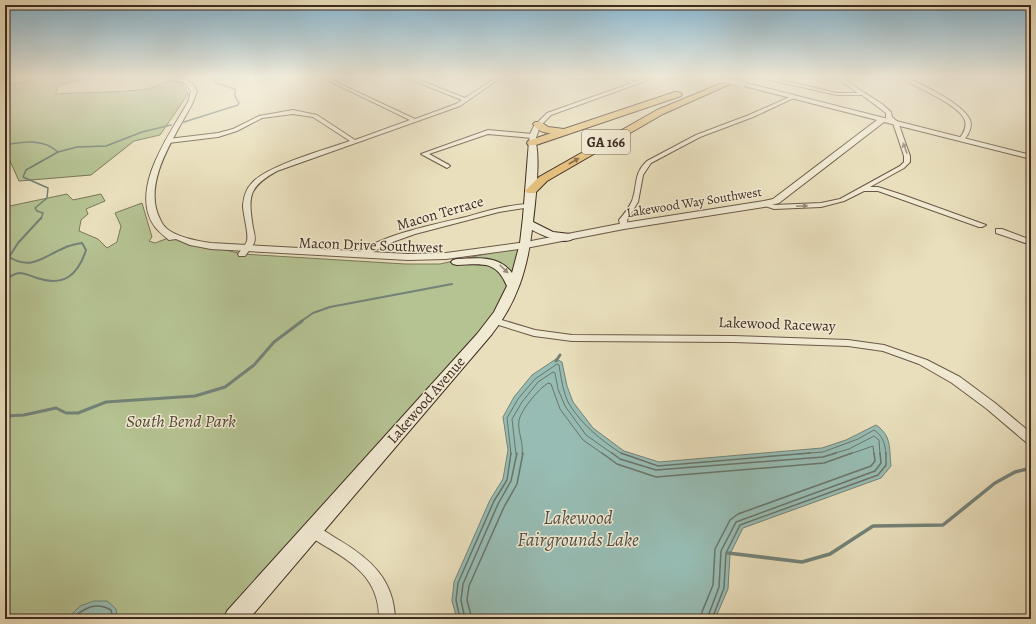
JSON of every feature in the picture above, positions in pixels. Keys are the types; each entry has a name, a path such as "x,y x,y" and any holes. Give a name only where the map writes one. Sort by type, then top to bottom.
{"highway":[{"path":"532,139 564,131 637,105"},
{"name":"GA 166","path":"531,191 537,183 556,171 660,112 675,105"},
{"path":"538,124 548,131 564,131"},
{"path":"532,170 542,173 556,171"}],"main road":[{"name":"Lakewood Avenue","path":"235,619 495,321 504,307 514,287 526,245 531,191 532,139"},
{"path":"528,222 550,234 570,237"},
{"path":"457,262 483,261 498,264 507,271 514,287"}],"street":[{"name":"Macon Drive Southwest","path":"187,105 156,165 151,186 152,215 156,223 171,238 180,242 199,249 215,252 245,251 408,257 443,256 526,245"},
{"path":"382,105 416,121"},
{"path":"245,251 251,239 246,198 253,184 265,174 458,105"},
{"path":"447,166 424,154 488,132 532,139 538,124 546,116 573,105"},
{"path":"624,226 623,220 635,202 638,192 639,174 642,168 649,162 698,136 776,105"},
{"path":"830,105 886,118 895,122 1031,156"},
{"path":"878,105 889,113 886,118"},
{"path":"952,105 964,114 968,123 966,135 962,139"},
{"path":"168,141 218,135 235,130 261,117 293,112 315,116 355,142"},
{"name":"Lakewood Way Southwest","path":"526,245 624,226 764,204 778,199 886,118"},
{"path":"764,204 774,207 826,204 842,200 902,167 907,162 907,156 895,122"},
{"path":"877,181 885,188 901,196"},
{"path":"864,189 878,189 901,196 982,225"},
{"name":"Macon Terrace","path":"361,255 369,249 383,243 429,228 500,210 530,206"},
{"path":"999,231 1031,243"},
{"name":"Macon Drive Southwest","path":"245,251 405,264 457,262 508,253 526,245"},
{"name":"Lakewood Raceway","path":"495,321 534,333 572,338 733,339 848,343 884,348 923,362 956,380 987,402 1031,440"},
{"path":"312,531 360,561 374,574 384,595 388,619"}],"green space":[{"path":"5,105 180,105 160,135 134,141 91,175 19,181 5,150"},
{"name":"South Bend Park","path":"67,194 73,200 101,194 105,201 86,209 88,214 81,220 79,231 98,239 107,248 117,242 121,226 115,213 142,203 152,237 149,241 155,243 171,237 242,254 405,264 440,264 526,245 495,321 246,619 5,619 5,207"}],"water":[{"name":"Lakewood Fairgrounds Lake","path":"556,359 562,362 567,386 573,402 593,428 624,451 659,462 822,448 846,440 876,425 885,434 889,443 891,466 881,478 743,528 730,554 728,589 715,619 457,619 452,601 454,582 490,500 503,479 508,450 503,417 514,397 532,375"},
{"path":"94,601 107,601 116,609 117,619 67,619 80,606"}],"waterway":[{"path":"184,122 238,105"},
{"path":"58,152 77,147 106,146 142,132 171,125"},
{"path":"5,145 33,142 46,145 58,152"},
{"path":"41,219 43,213 37,211 35,208 47,198 48,188 23,177 26,170 58,152"},
{"path":"5,280 19,273 47,280 62,280 69,277 79,266 86,250 82,243 68,246 38,261 24,263 9,257 18,243 41,218"},
{"path":"300,322 313,313 330,307 452,284"},
{"path":"5,416 24,415 56,408 66,413 78,413 106,402 195,396 225,387 254,365 274,342 302,321"},
{"path":"556,361 560,355"},
{"path":"728,553 802,562 830,554 873,526 943,525 995,483 1015,472 1031,468"}]}
